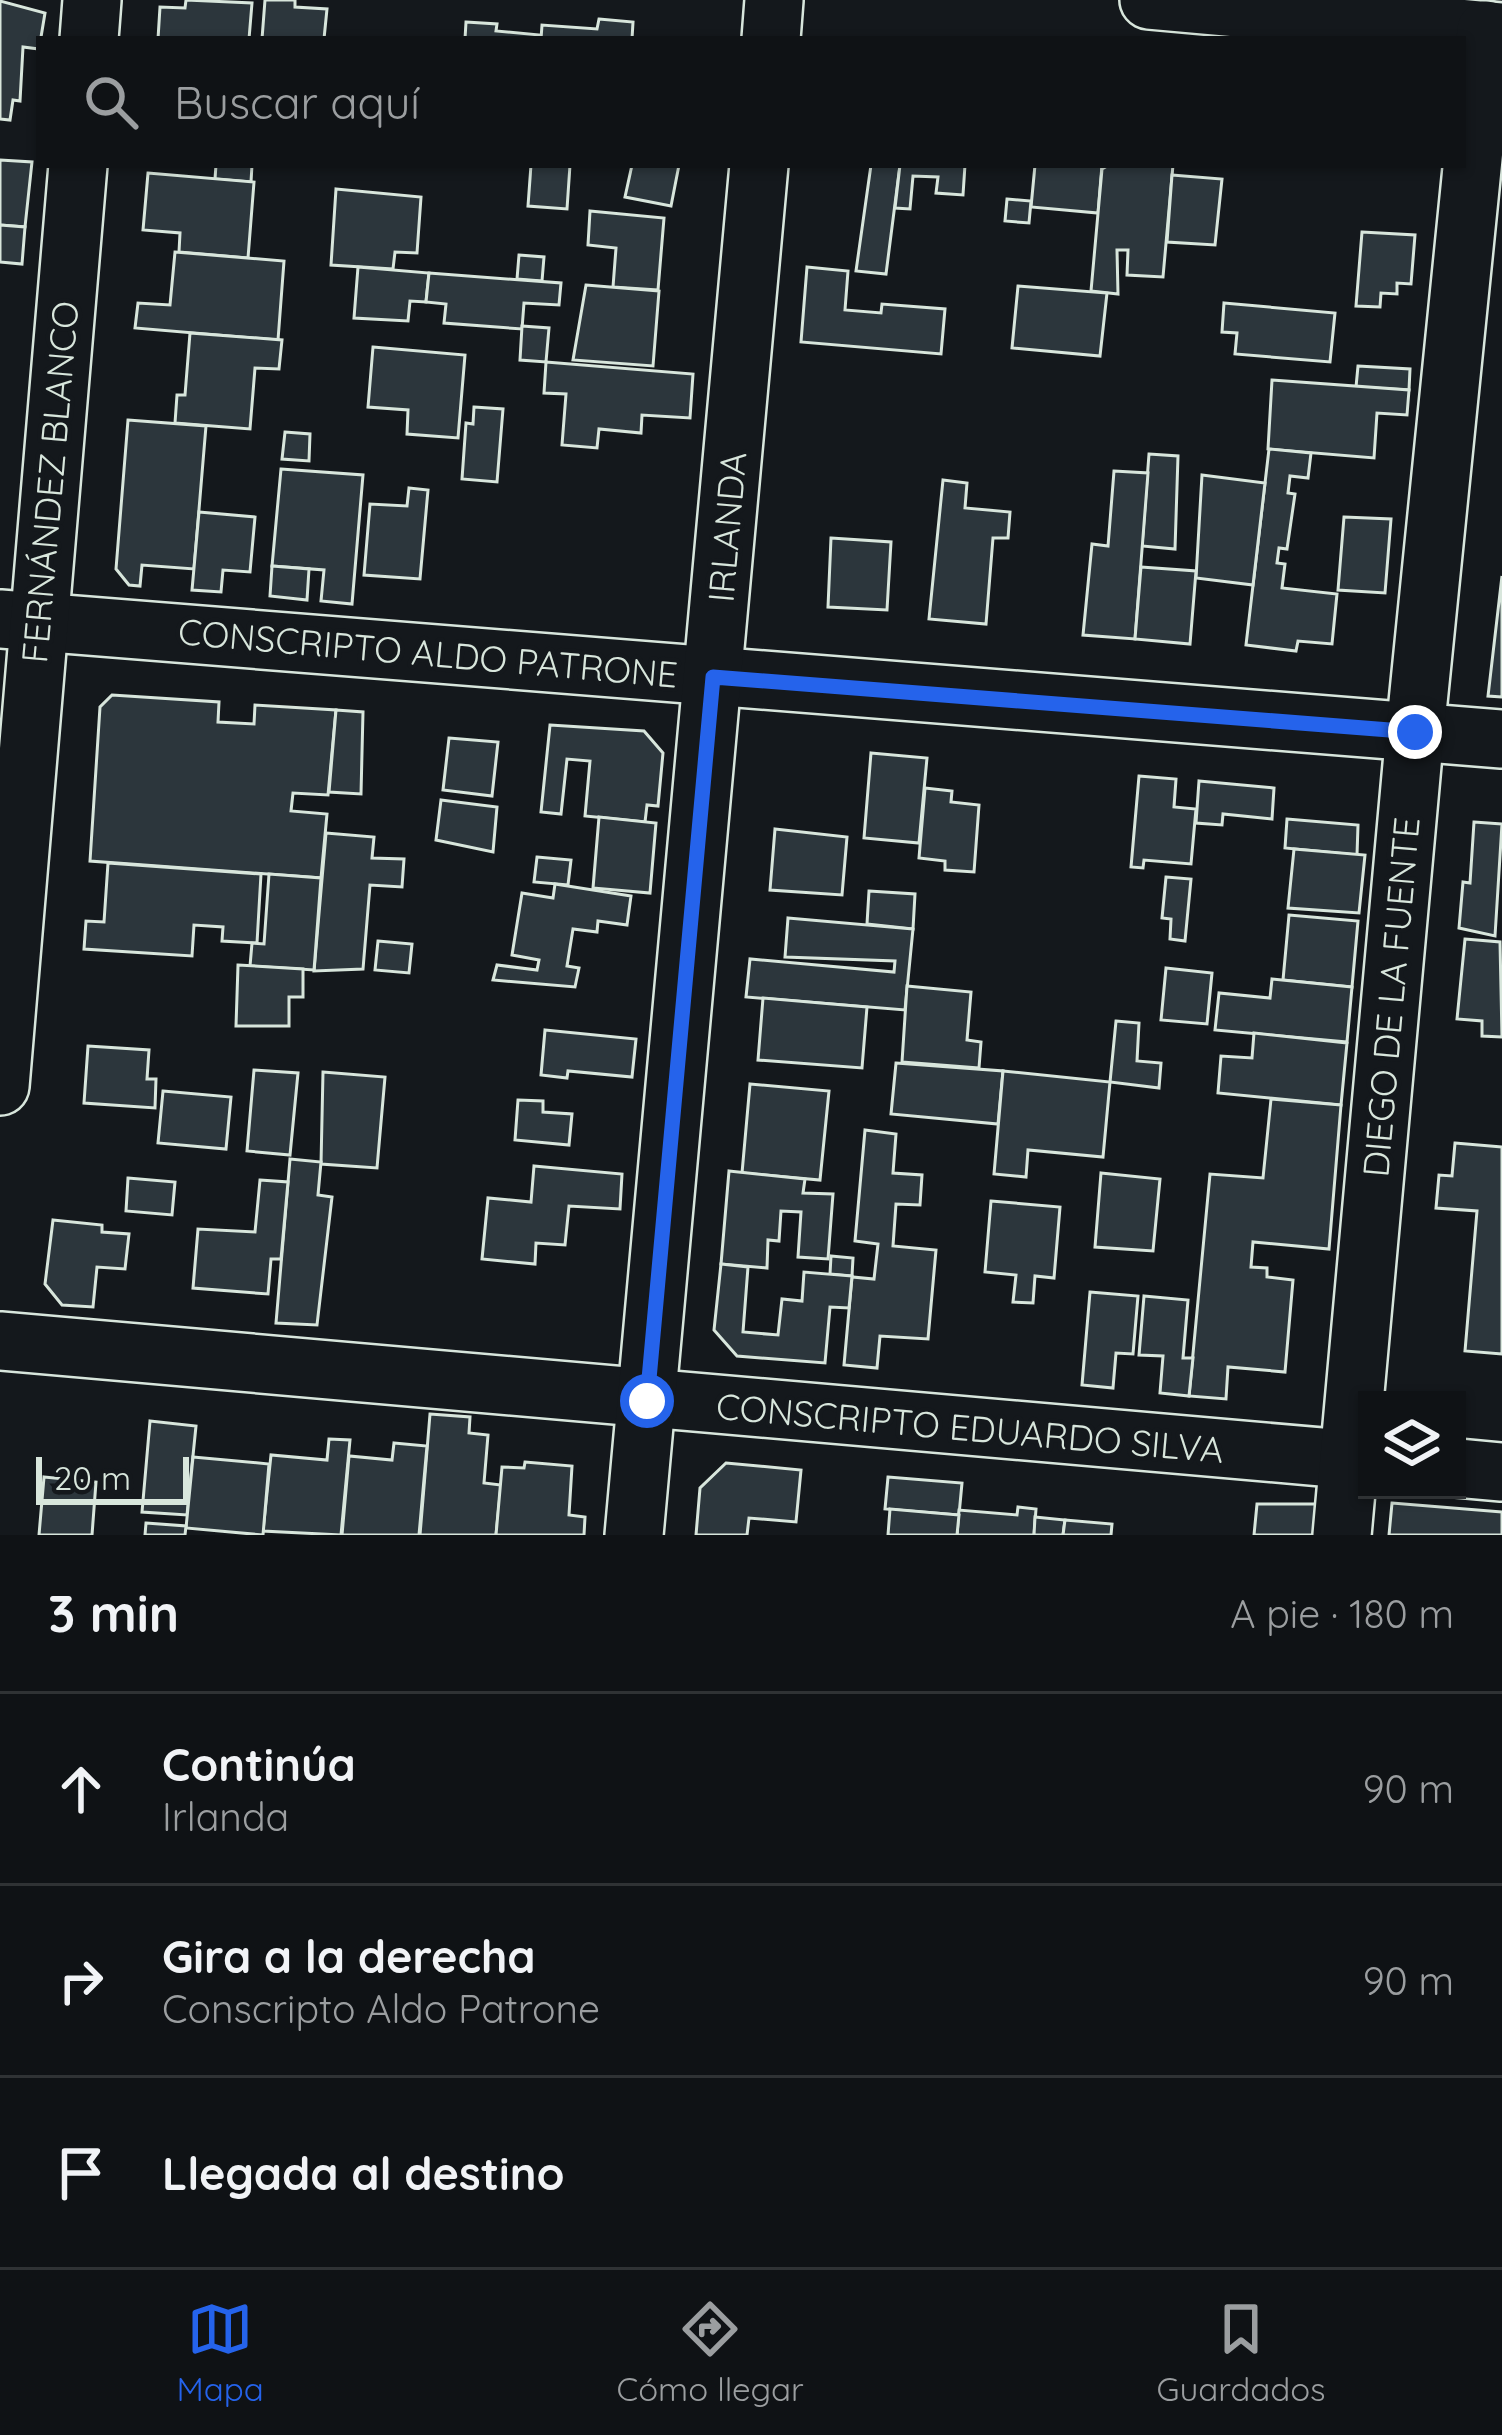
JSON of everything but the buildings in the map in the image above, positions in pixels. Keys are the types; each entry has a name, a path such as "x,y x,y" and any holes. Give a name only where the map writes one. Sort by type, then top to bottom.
{"street":[{"path":"89,36 92,0"},
{"path":"771,36 774,0"},
{"path":"1148,0 1494,31"},
{"name":"DIEGO DE LA FUENTE","path":"1364,1391 1415,732 1494,31"},
{"name":"FERNÁNDEZ BLANCO","path":"0,1086 19,620 78,168"},
{"name":"IRLANDA","path":"634,1535 759,168"},
{"name":"CONSCRIPTO ALDO PATRONE","path":"19,620 1502,739"},
{"name":"CONSCRIPTO EDUARDO SILVA","path":"0,1341 1358,1460"},
{"name":"DIEGO DE LA FUENTE","path":"1342,1535 1358,1464"},
{"path":"1466,1469 1502,1472"}],"route":[{"path":"647,1401 713,677 1415,732"}]}
